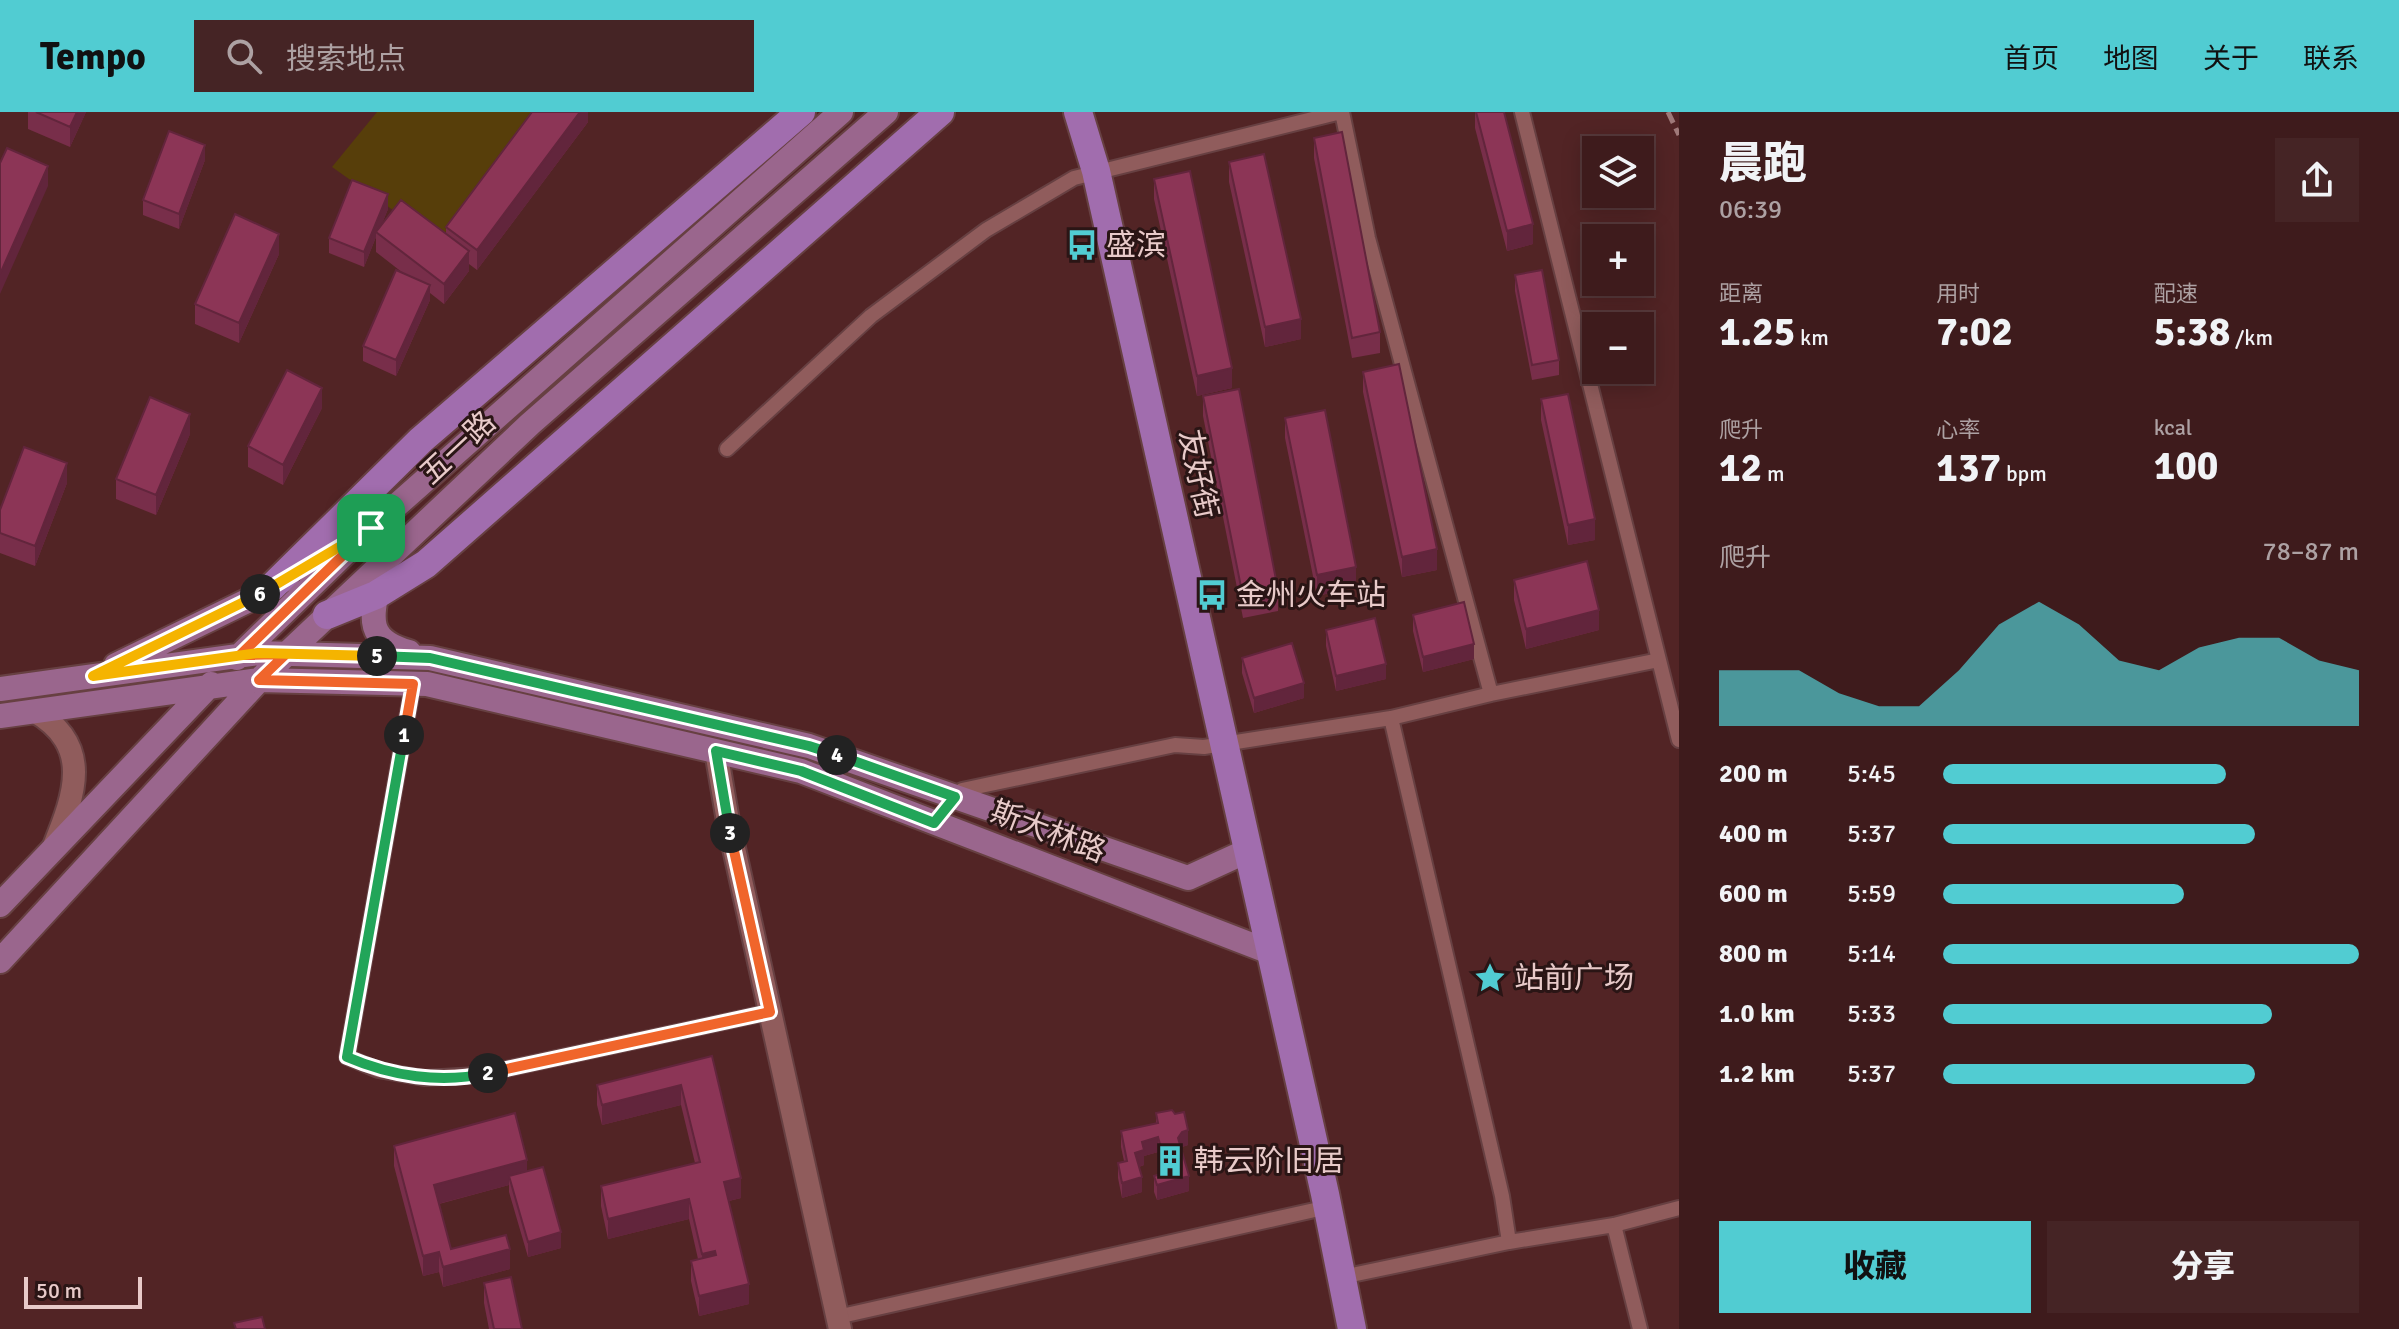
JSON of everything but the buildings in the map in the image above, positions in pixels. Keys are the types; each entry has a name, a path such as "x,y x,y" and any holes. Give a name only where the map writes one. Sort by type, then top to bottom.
{"highway":[{"path":"272,587 421,440 801,112"},
{"path":"327,615 376,595 426,564 940,112"},
{"name":"友好街","path":"1078,112 1096,171 1193,613 1225,743 1352,1329"}],"main road":[{"path":"0,905 209,686 371,528 841,112"},
{"name":"五一路","path":"0,961 286,654 530,424 886,112"},
{"path":"93,676 272,587 371,528"},
{"path":"383,562 372,613 378,636 390,647 430,658"},
{"name":"斯大林路","path":"0,689 240,655 430,658 809,746 1188,878 1247,851"},
{"name":"斯大林路","path":"0,716 259,680 427,684 801,771 1270,952"}],"street":[{"path":"727,449 871,316 986,230 1074,178 1341,112 1390,323 1395,331 1491,694"},
{"path":"1522,112 1679,740"},
{"path":"934,823 962,790 1175,745 1204,747 1391,718 1659,660"},
{"path":"413,684 347,1057 378,1070 424,1078 478,1075 770,1012"},
{"path":"34,711 51,721 64,735 72,752 75,771 67,813 54,847"},
{"path":"1391,718 1502,1196 1509,1242"},
{"path":"716,751 728,821 839,1323 1328,1207"},
{"path":"1342,1277 1509,1242 1614,1225 1679,1208"},
{"path":"1614,1225 1640,1329"}],"shaded area":[{"path":"377,112 540,112 438,242 332,167"}],"railway":[{"path":"1668,112 1679,135"}],"place":[{"name":"盛滨","path":"1082,245"},
{"name":"金州火车站","path":"1212,595"},
{"name":"站前广场","path":"1490,978"},
{"name":"韩云阶旧居","path":"1170,1161"}],"route":[{"path":"371,528 240,655 258,653 286,654 259,680 413,684 347,1057 378,1070 424,1078 478,1075 770,1012 728,821 716,751 801,771 934,823 955,797 809,746 430,658 258,653 93,676 253,598 371,528"}]}
